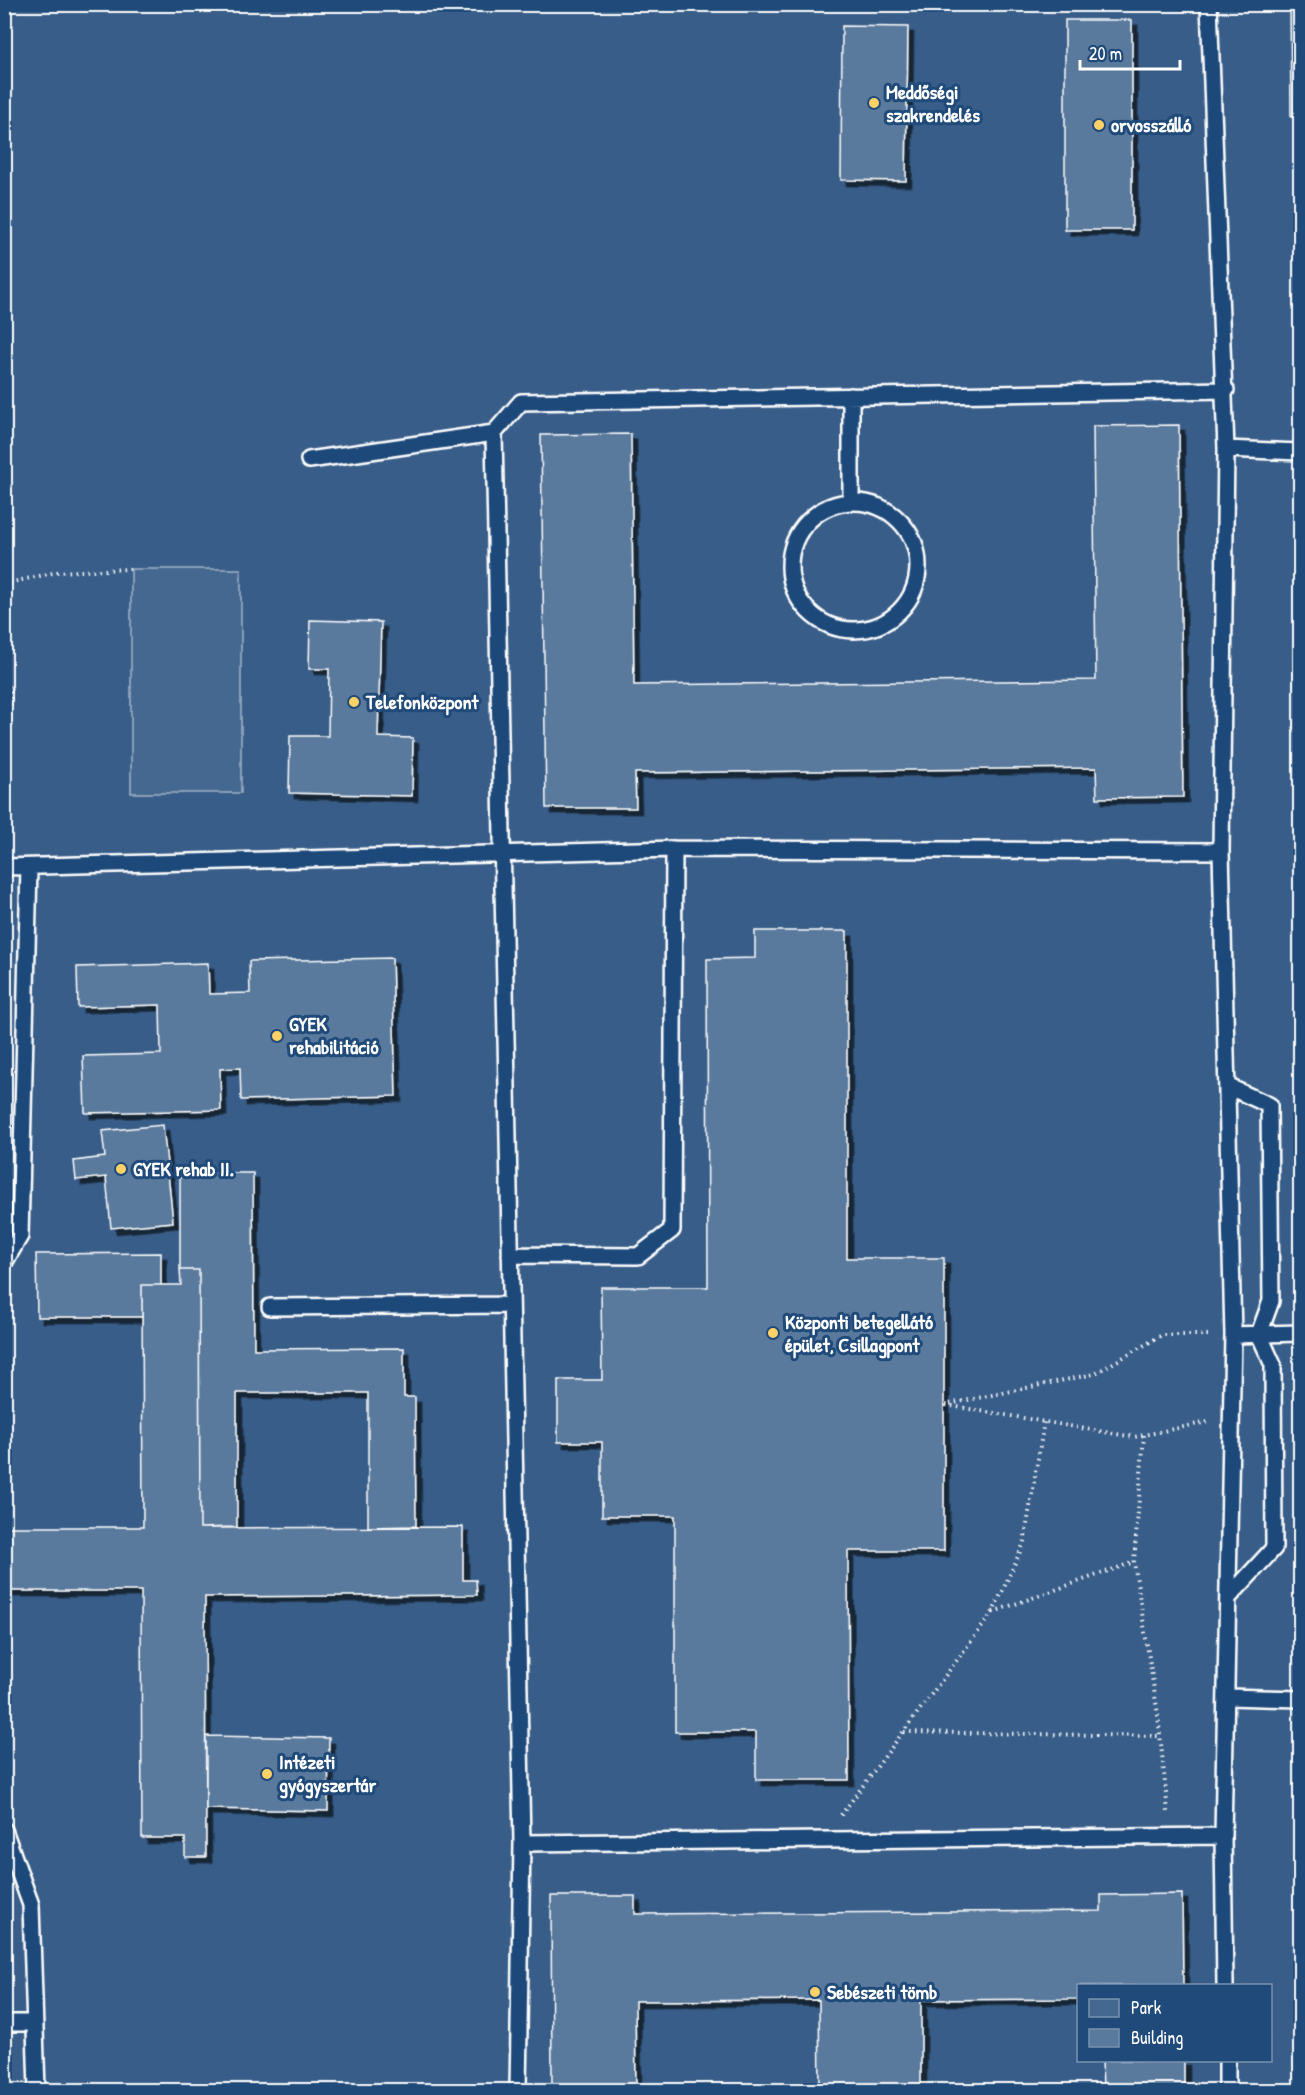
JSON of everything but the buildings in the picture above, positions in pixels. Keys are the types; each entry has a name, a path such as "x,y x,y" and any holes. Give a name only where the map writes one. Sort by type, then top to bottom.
{"lane":[{"path":"1209,4 1226,390 1221,851 1233,1335 1228,1697 1223,1836 1225,1984"},
{"path":"309,460 494,433 521,402 1226,390"},
{"path":"851,396 851,502"},
{"path":"494,433 522,1843 518,2091"},
{"path":"1226,449 1300,452"},
{"path":"851,502 872,504 890,513 909,535 918,564 916,584 907,602 893,617 876,627 856,631 833,627 814,617 799,600 790,580 789,557 796,536 810,518 830,506 851,502"},
{"path":"4,867 675,849 1221,851"},
{"path":"510,1256 638,1256 672,1230 675,849"},
{"path":"4,1263 20,1236 29,867"},
{"path":"1227,1086 1269,1105 1271,1301 1259,1334 1273,1365 1274,1548 1229,1597"},
{"path":"270,1307 511,1305"},
{"path":"1233,1335 1300,1333"},
{"path":"1228,1697 1300,1699"},
{"path":"4,1830 31,1905 37,2091"},
{"path":"522,1843 1223,1836"},
{"path":"4,2023 35,2023"},
{"path":"1227,2062 1227,2091"}],"path":[{"path":"4,584 57,572 131,569"},
{"path":"4,682 11,688 4,827"},
{"path":"1232,1418 1134,1437 944,1405 1094,1374 1162,1335 1233,1335"},
{"path":"822,1840 993,1612 1024,1544 1044,1422"},
{"path":"1144,1435 1134,1562 1160,1736 1171,1836"},
{"path":"993,1612 1134,1562"},
{"path":"904,1732 1160,1736"}],"shaded area":[{"path":"5,5 1300,5 1300,2090 5,2090"}],"green space":[{"path":"131,569 241,569 241,793 131,793"}],"place":[{"name":"Meddőségi szakrendelés","path":"874,103"},
{"name":"orvosszálló","path":"1099,125"},
{"name":"Telefonközpont","path":"354,702"},
{"name":"GYEK rehabilitáció","path":"277,1036"},
{"name":"GYEK rehab II.","path":"121,1169"},
{"name":"Központi betegellátó épület, Csillagpont","path":"773,1333"},
{"name":"Intézeti gyógyszertár","path":"267,1774"},
{"name":"Sebészeti tömb","path":"815,1992"}]}
